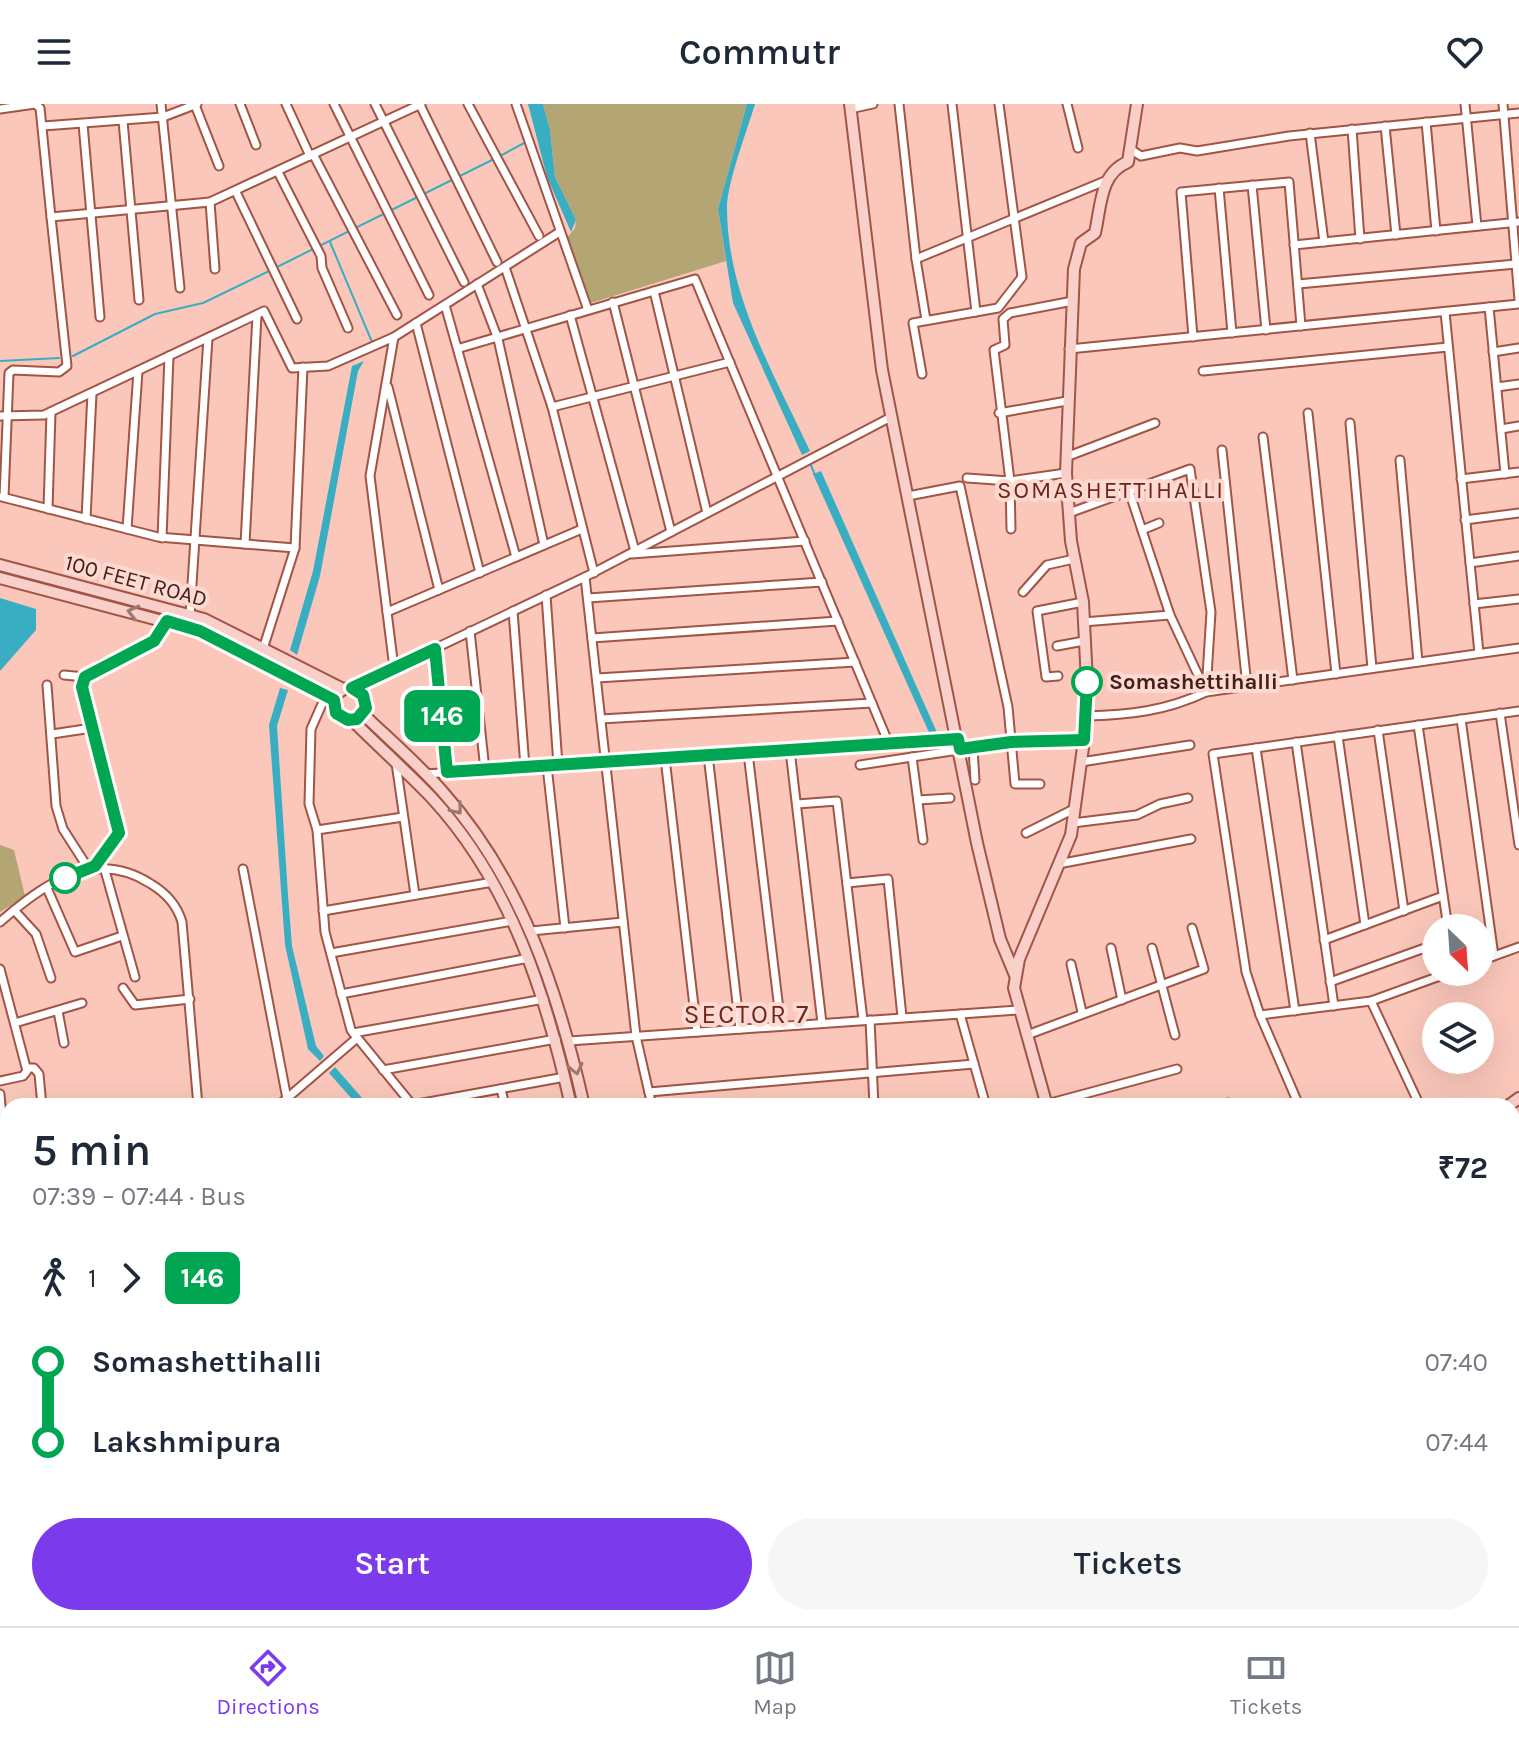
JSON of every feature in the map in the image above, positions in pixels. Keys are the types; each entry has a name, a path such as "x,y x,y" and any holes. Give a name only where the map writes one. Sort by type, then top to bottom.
{"street":[{"path":"161,104 180,288"},
{"path":"43,126 163,117 196,104 219,166"},
{"path":"240,104 256,145"},
{"path":"286,104 397,315"},
{"path":"334,104 429,295"},
{"path":"375,104 464,282"},
{"path":"51,217 210,202 352,139 421,104 501,264 527,329 552,407 582,529 590,575 588,598 636,1036 650,1098"},
{"path":"468,104 539,236"},
{"path":"516,104 558,233 588,310"},
{"path":"873,104 850,106 882,370 1000,939 1016,977"},
{"path":"899,104 926,320"},
{"path":"952,104 976,312"},
{"path":"922,374 913,323 998,308 1022,277 999,104"},
{"path":"1067,104 1078,148"},
{"path":"1045,1098 1014,988 1019,959 1073,823 1084,740 1083,602 1074,559 1066,473 1074,269 1081,243 1095,233 1105,181 1115,167 1128,162 1137,104"},
{"path":"1465,104 1477,226"},
{"path":"1069,349 1519,302 1503,104"},
{"path":"0,109 42,105 67,366 59,372 10,372 3,416 2,497 162,538 295,548"},
{"path":"1130,149 1141,156 1180,148 1197,151 1310,133 1519,113"},
{"path":"123,121 139,300"},
{"path":"1426,122 1436,231"},
{"path":"83,124 100,317"},
{"path":"1385,126 1396,235"},
{"path":"1352,129 1360,239"},
{"path":"1310,133 1324,242"},
{"path":"278,172 317,248 321,267 348,328"},
{"path":"916,259 1105,181"},
{"path":"1193,337 1181,192 1219,188 1289,182 1301,326"},
{"path":"1252,185 1266,330"},
{"path":"1219,188 1232,333"},
{"path":"236,192 297,319"},
{"path":"210,202 215,269"},
{"path":"1294,245 1519,222"},
{"path":"3,416 51,412 264,311 292,368 328,366 394,337 477,284 501,264 558,233"},
{"path":"1298,284 1516,264"},
{"path":"460,348 695,279 889,744"},
{"path":"477,284 498,339 544,545"},
{"path":"654,291 707,513"},
{"path":"1011,529 1010,481 999,413 994,350 1005,345 1003,319 1010,313 1073,301"},
{"path":"613,302 671,532"},
{"path":"445,305 460,348 516,557"},
{"path":"1489,307 1505,474"},
{"path":"1445,312 1479,653"},
{"path":"245,544 257,315"},
{"path":"570,315 632,552"},
{"path":"416,323 480,573"},
{"path":"394,337 370,476 394,668"},
{"path":"190,615 208,338"},
{"path":"1203,371 1448,347"},
{"path":"1493,352 1519,348"},
{"path":"162,538 169,356"},
{"path":"552,407 730,362"},
{"path":"263,649 295,548 303,367"},
{"path":"127,529 138,371"},
{"path":"387,383 439,590"},
{"path":"1497,387 1519,384"},
{"path":"86,519 92,393"},
{"path":"999,413 1067,401"},
{"path":"48,509 51,412"},
{"path":"1308,413 1336,674"},
{"path":"406,1098 355,1035 331,953 323,911 317,830 309,804 311,729 330,698 590,575 891,417"},
{"path":"1066,457 1155,423"},
{"path":"1350,423 1372,668"},
{"path":"1501,429 1519,426"},
{"path":"1263,437 1293,680"},
{"path":"1222,450 1247,686"},
{"path":"1400,460 1418,662"},
{"path":"1069,513 1190,469 1211,612 1206,692"},
{"path":"1461,479 1519,472"},
{"path":"967,478 1010,481 1066,473"},
{"path":"908,496 960,486 1008,707 1015,784 1040,784"},
{"path":"1129,491 1170,615 1206,692"},
{"path":"1465,520 1519,513"},
{"path":"1142,530 1159,523"},
{"path":"387,612 582,529"},
{"path":"632,552 805,541"},
{"path":"1470,563 1519,556"},
{"path":"1023,592 1047,565 1074,559"},
{"name":"100 FEET ROAD","path":"0,565 190,615 347,689"},
{"name":"100 FEET ROAD","path":"0,578 200,631 330,698 336,713 352,720 432,798 493,882 529,958 544,999 569,1098"},
{"path":"588,598 822,582"},
{"path":"546,595 558,765"},
{"path":"1474,604 1519,599"},
{"path":"1058,676 1046,677 1037,611 1083,602"},
{"path":"513,611 525,767"},
{"path":"1083,622 1170,615"},
{"path":"64,675 85,677 154,641 167,621"},
{"path":"592,638 838,621"},
{"path":"470,631 485,770"},
{"path":"1057,646 1084,641"},
{"path":"1085,716 1124,715 1173,708 1206,692 1519,648"},
{"path":"435,649 447,772"},
{"path":"597,678 855,662"},
{"path":"0,922 47,888 96,867 119,833 82,687 85,677"},
{"path":"47,685 56,806 63,829 96,867 117,905 122,936 135,977"},
{"path":"347,689 365,699 363,714"},
{"path":"601,719 872,703"},
{"path":"1296,1098 1260,1015 1246,972 1213,754 1519,711"},
{"path":"1500,713 1519,845"},
{"path":"352,720 363,714"},
{"path":"363,714 425,774 475,832 503,874 547,968 582,1098"},
{"path":"1461,719 1488,914"},
{"path":"1418,725 1446,914"},
{"path":"52,734 92,728"},
{"path":"1378,730 1404,911"},
{"path":"1338,736 1365,925"},
{"path":"425,774 889,744 959,744 973,748 1011,742 1084,740"},
{"path":"1296,742 1334,1006"},
{"path":"860,765 912,757 959,744"},
{"path":"1081,762 1190,745"},
{"path":"973,748 975,780"},
{"path":"1256,748 1295,1011"},
{"path":"790,750 822,1023"},
{"path":"748,753 781,1026"},
{"path":"708,755 740,1029"},
{"path":"912,757 923,840"},
{"path":"665,758 697,1032"},
{"path":"396,763 415,895"},
{"path":"547,766 565,928"},
{"path":"918,800 950,798"},
{"path":"1073,823 1137,815 1160,804 1188,798"},
{"path":"797,804 837,801 874,1098"},
{"path":"1026,833 1074,809"},
{"path":"317,830 403,817"},
{"path":"1058,864 1191,839"},
{"path":"96,867 139,876 161,890 179,911 197,1098"},
{"path":"243,869 287,1098"},
{"path":"847,883 888,879 902,1017"},
{"path":"323,911 493,882"},
{"path":"47,888 75,952 122,936"},
{"path":"1324,940 1443,896"},
{"path":"14,910 36,934 51,978"},
{"path":"331,953 512,921"},
{"path":"531,931 623,922"},
{"path":"1027,1035 1204,969 1192,928"},
{"path":"1494,956 1519,947"},
{"path":"1111,948 1122,1000"},
{"path":"1152,948 1175,1035"},
{"path":"1330,982 1422,949"},
{"path":"341,994 529,958"},
{"path":"1071,964 1082,1012"},
{"path":"0,969 27,1068 26,1075 0,1081"},
{"path":"1260,1015 1371,1001 1422,983"},
{"path":"123,988 135,1005 190,999"},
{"path":"288,1098 331,1063 355,1035 544,999"},
{"path":"1371,1001 1416,1098"},
{"path":"15,1023 82,1003"},
{"path":"569,1041 1019,1010"},
{"path":"58,1011 64,1043"},
{"path":"960,1014 984,1098"},
{"path":"383,1070 556,1039"},
{"path":"649,1092 974,1064"},
{"path":"27,1068 36,1069 39,1074 41,1098"},
{"path":"1072,1098 1177,1069"},
{"path":"454,1098 565,1077"},
{"path":"501,1089 503,1098"}],"shaded area":[{"path":"543,104 747,104 718,209 726,261 591,303 566,239 575,228 576,220 555,177 550,130"},
{"path":"0,845 14,850 25,896 0,912"}],"water":[{"path":"528,104 543,104 550,130 555,177 576,220 571,232 547,177"},
{"path":"747,104 755,104 730,187 727,210 729,242 735,274 755,334 810,451 802,455 733,303 718,209"},
{"path":"364,361 358,371 320,576 297,655 290,650 313,571 352,366"},
{"path":"821,471 939,737 931,737 813,474"},
{"path":"0,598 36,609 36,630 0,671"},
{"path":"280,688 288,690 277,726 292,946 316,1046 324,1056 320,1061 308,1049 285,945 269,725"},
{"path":"335,1067 362,1098 351,1098 329,1073"}],"waterway":[{"path":"500,156 526,142"},
{"path":"275,268 494,159"},
{"path":"330,242 372,342"},
{"path":"73,356 155,314 203,303 269,271"},
{"path":"0,361 59,358"},
{"path":"810,463 815,475"}],"bus line":[{"name":"146","path":"65,878 95,866 119,833 82,687 85,677 106,663 154,641 167,621 200,631 334,700 336,713 348,720 357,719 366,708 363,695 352,688 435,649 447,772 958,739 960,749 1011,742 1084,740 1087,682"}],"place":[{"name":"Somashettihalli","path":"1087,682"}],"district":[{"name":"SOMASHETTIHALLI","path":"1111,490"},
{"name":"SECTOR 7","path":"747,1014"}]}
